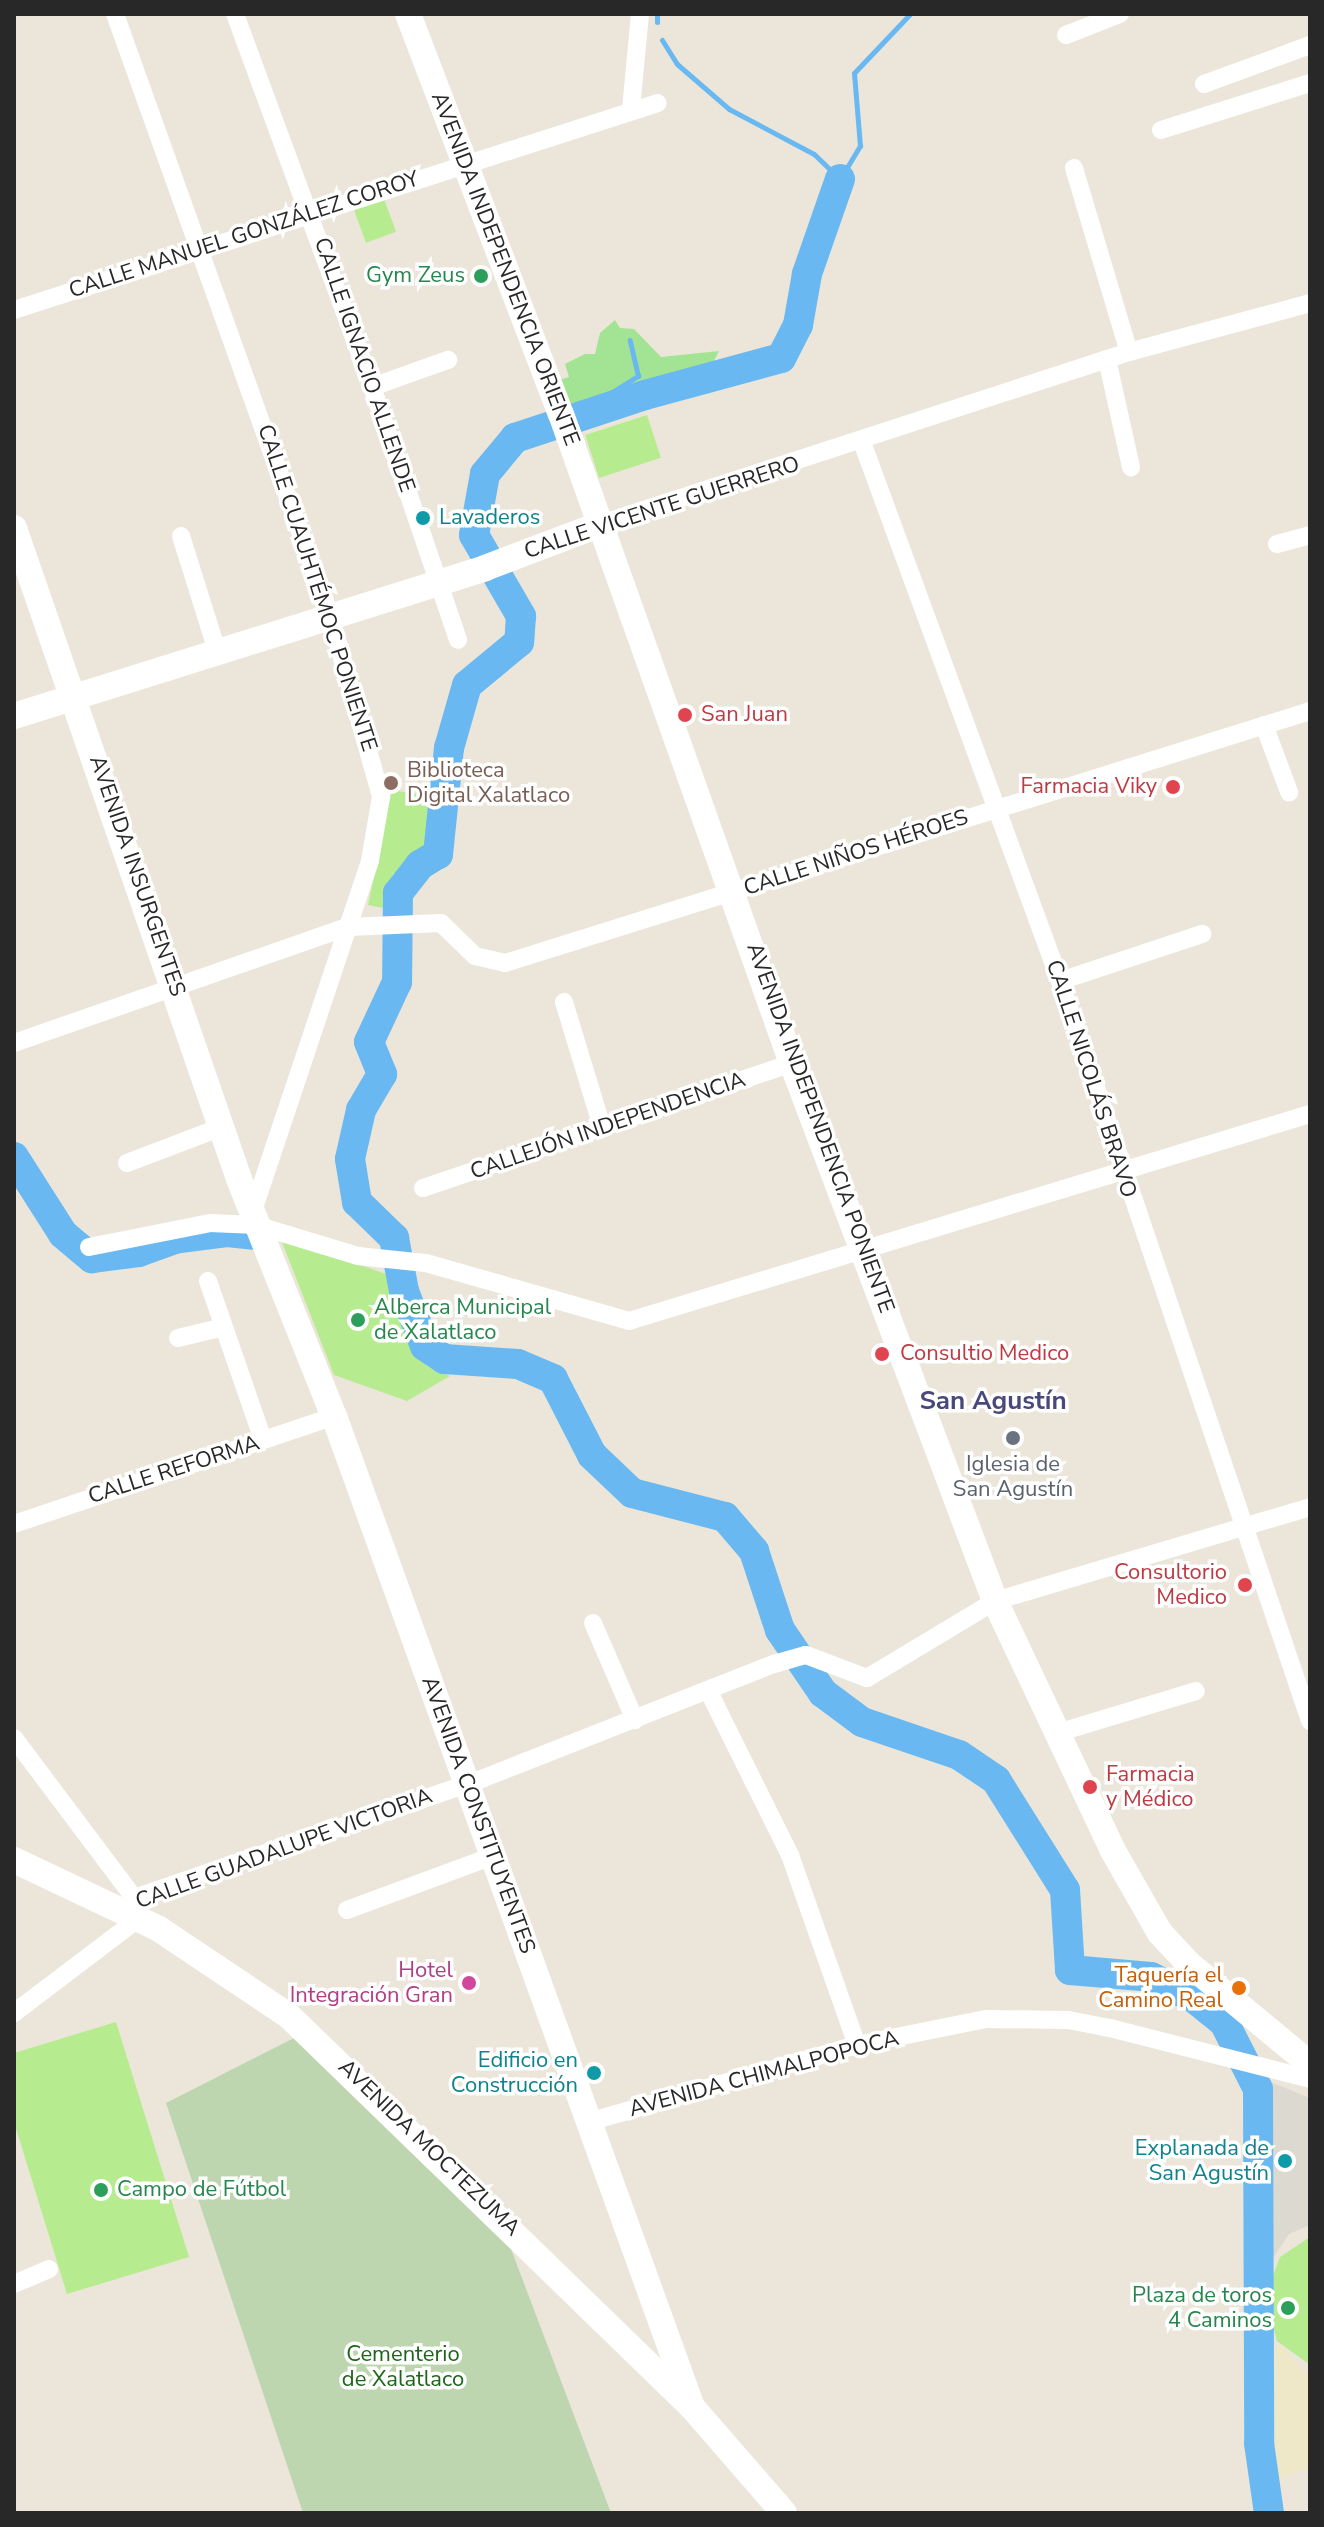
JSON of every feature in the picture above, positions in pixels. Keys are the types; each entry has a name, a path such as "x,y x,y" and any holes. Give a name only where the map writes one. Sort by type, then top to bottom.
{"main road":[{"name":"AVENIDA INDEPENDENCIA ORIENTE","path":"408,14 577,457 598,525"},
{"name":"CALLE VICENTE GUERRERO","path":"14,716 440,583 598,525"},
{"name":"AVENIDA INDEPENDENCIA PONIENTE","path":"598,525 735,893 792,1063 995,1601 1123,1871 1160,1933 1189,1964 1310,2064"},
{"name":"AVENIDA INSURGENTES","path":"14,528 177,988 254,1220"},
{"name":"AVENIDA CONSTITUYENTES","path":"254,1220 334,1416 466,1784 592,2121 692,2407"},
{"name":"AVENIDA MOCTEZUMA","path":"14,1860 132,1908 259,1992 332,2054 692,2407 784,2513"}],"street":[{"name":"CALLE CUAUHTÉMOC PONIENTE","path":"115,14 202,248 330,615 381,797 370,861 254,1220"},
{"name":"CALLE IGNACIO ALLENDE","path":"235,14 372,387 458,640"},
{"path":"631,109 640,14"},
{"path":"1066,35 1120,14"},
{"path":"1204,84 1310,45"},
{"path":"1161,130 1310,83"},
{"name":"CALLE MANUEL GONZÁLEZ COROY","path":"14,310 463,162 658,103"},
{"path":"1074,168 1129,352"},
{"name":"CALLE VICENTE GUERRERO","path":"598,525 862,442 1129,352 1310,303"},
{"path":"1107,359 1131,467"},
{"path":"372,387 448,360"},
{"name":"CALLE NICOLÁS BRAVO","path":"862,442 993,808 1060,981 1121,1170 1304,1680 1310,1721"},
{"path":"1277,544 1310,535"},
{"path":"181,536 217,651"},
{"name":"CALLE NIÑOS HÉROES","path":"348,927 413,921 441,923 475,956 497,964 735,893 993,808 1310,711"},
{"path":"1264,725 1289,792"},
{"path":"14,1043 348,927"},
{"path":"1060,981 1202,934"},
{"path":"564,1002 602,1127"},
{"name":"CALLEJÓN INDEPENDENCIA","path":"423,1188 792,1063"},
{"path":"89,1247 210,1223 254,1220 390,1262 426,1263 629,1321 1310,1114"},
{"path":"127,1163 222,1127"},
{"path":"208,1281 263,1440"},
{"path":"178,1338 224,1327"},
{"name":"CALLE REFORMA","path":"14,1524 334,1416"},
{"path":"995,1601 1310,1507"},
{"name":"CALLE GUADALUPE VICTORIA","path":"14,2013 132,1908 635,1720 774,1664 806,1655 867,1678 995,1601"},
{"path":"593,1623 635,1720"},
{"path":"708,1690 790,1855 857,2045"},
{"path":"1057,1733 1196,1691"},
{"path":"14,1738 132,1908"},
{"path":"347,1910 493,1856"},
{"name":"AVENIDA CHIMALPOPOCA","path":"592,2121 857,2045 986,2019 1036,2019 1110,2028 1310,2079"},
{"path":"14,2284 49,2269"}],"shaded area":[{"name":"Explanada de San Agustín","path":"1258,2077 1310,2098 1310,2225 1289,2234 1263,2273"},
{"path":"1282,2345 1310,2379 1310,2468 1260,2485 1249,2357"}],"green space":[{"path":"383,196 396,232 366,243 353,207"},
{"path":"615,320 620,328 634,329 661,357 719,351 708,372 566,417 552,382 569,377 565,364 585,354 595,354 600,333"},
{"path":"647,415 661,458 599,478 585,435"},
{"path":"392,790 434,797 435,834 425,858 393,874 388,909 368,905"},
{"name":"Alberca Municipal de Xalatlaco","path":"280,1237 392,1276 408,1342 427,1366 450,1376 407,1401 334,1375"},
{"name":"Campo de Fútbol","path":"116,2022 189,2257 67,2294 14,2122 14,2053"},
{"name":"Cementerio de Xalatlaco","path":"296,2037 500,2220 611,2513 303,2513 166,2103"},
{"name":"Plaza de toros 4 Caminos","path":"1310,2237 1310,2365 1277,2341 1265,2297 1280,2257"}],"waterway":[{"path":"657,14 657,22"},
{"path":"662,40 677,64 729,109 814,154 840,179 860,146 854,73 910,14"},
{"path":"840,179 807,274 798,325 781,358 645,395 515,438 485,474 474,535 521,616 519,642 467,685 449,748 438,854 420,865 398,893 397,982 369,1042 382,1074 361,1110 350,1159 357,1202 394,1238 404,1291 425,1346 444,1359 518,1364 553,1379 592,1455 632,1493 725,1517 754,1551 780,1630 823,1693 862,1722 959,1755 996,1780 1065,1890 1070,1970 1151,1977 1194,1998 1224,2022 1258,2089 1259,2443 1269,2513"},
{"path":"612,392 638,376 630,340"},
{"path":"586,414 592,399"},
{"path":"14,1157 63,1234 92,1258 139,1252 174,1239 227,1232 254,1235"}],"place":[{"name":"Gym Zeus","path":"481,276"},
{"name":"Lavaderos","path":"423,518"},
{"name":"San Juan","path":"685,715"},
{"name":"Biblioteca Digital Xalatlaco","path":"391,783"},
{"name":"Farmacia Viky","path":"1173,787"},
{"name":"Alberca Municipal de Xalatlaco","path":"358,1320"},
{"name":"Consultio Medico","path":"882,1354"},
{"name":"Iglesia de San Agustín","path":"1013,1438"},
{"name":"Consultorio Medico","path":"1245,1585"},
{"name":"Farmacia y Médico","path":"1090,1787"},
{"name":"Hotel Integración Gran","path":"469,1983"},
{"name":"Taquería el Camino Real","path":"1239,1988"},
{"name":"Edificio en Construcción","path":"594,2073"},
{"name":"Explanada de San Agustín","path":"1285,2161"},
{"name":"Campo de Fútbol","path":"101,2190"},
{"name":"Plaza de toros 4 Caminos","path":"1288,2308"}],"district":[{"name":"San Agustín","path":"993,1401"}]}
